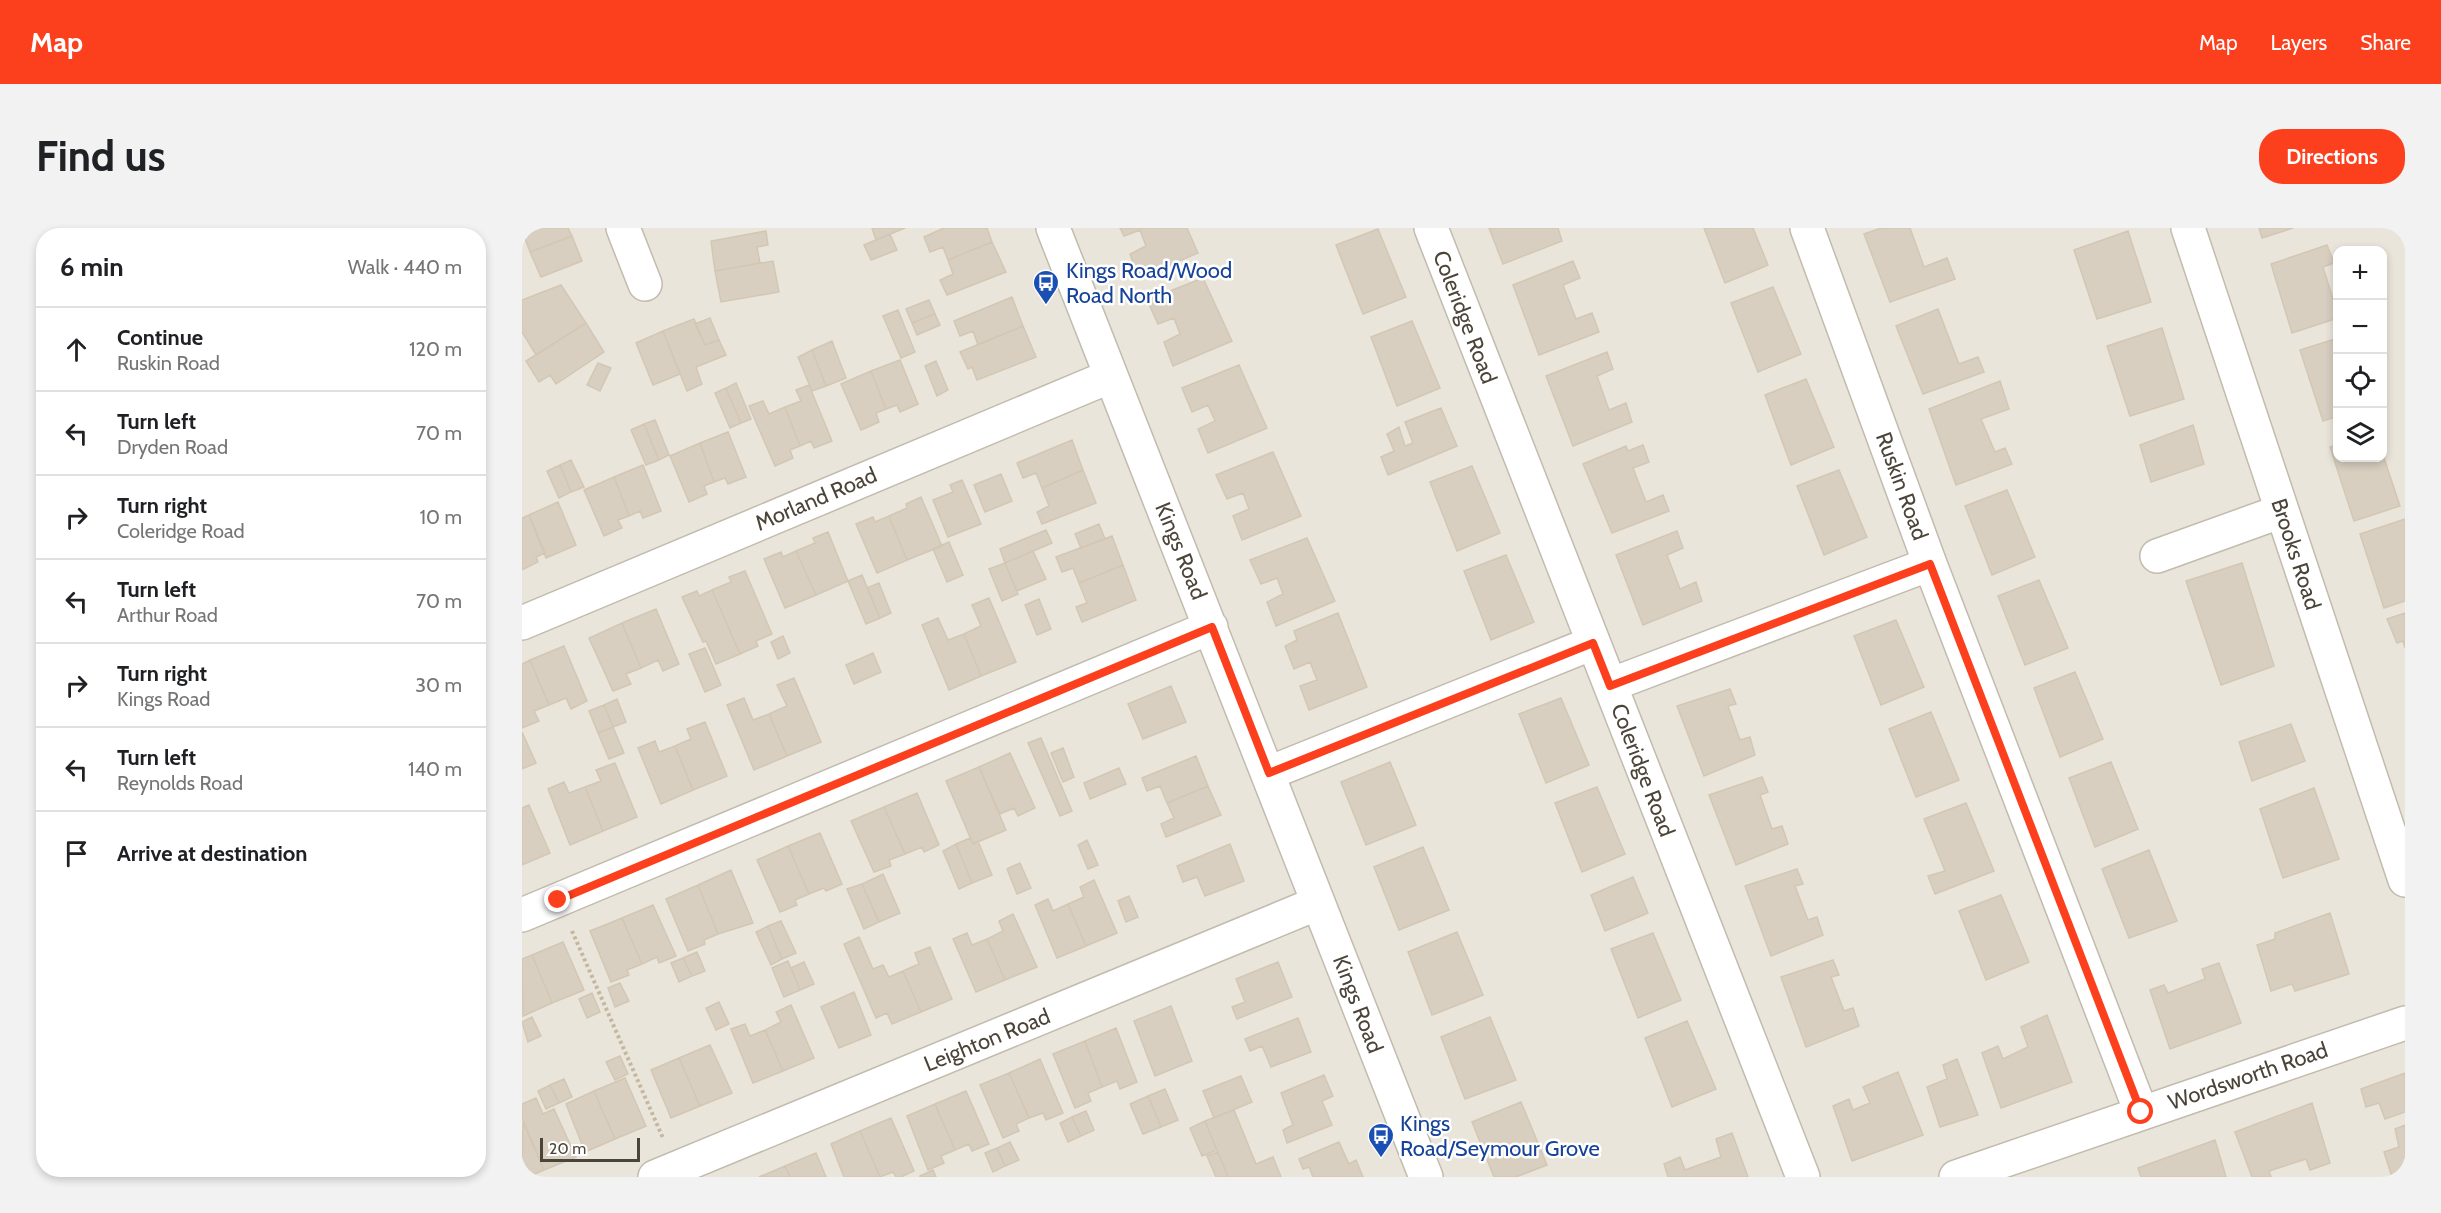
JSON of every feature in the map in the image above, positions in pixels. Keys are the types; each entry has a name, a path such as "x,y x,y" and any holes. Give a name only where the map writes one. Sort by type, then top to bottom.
{"street":[{"path":"623,228 645,284"},
{"name":"Kings Road","path":"1053,228 1212,627 1426,1177"},
{"name":"Coleridge Road","path":"1431,228 1803,1177"},
{"name":"Ruskin Road","path":"1807,228 1930,564 2141,1112"},
{"name":"Brooks Road","path":"2188,228 2405,880"},
{"name":"Morland Road","path":"522,623 1111,376"},
{"path":"2157,556 2282,511"},
{"path":"1610,686 1930,564"},
{"path":"522,915 1212,627"},
{"path":"1269,773 1593,643"},
{"name":"Leighton Road","path":"666,1173 1318,903"},
{"name":"Wordsworth Road","path":"1956,1177 2405,1023"}],"path":[{"path":"558,900 666,1173"}],"shaded area":[{"path":"522,228 2405,228 2405,1177 522,1177"}],"building":[{"path":"522,228 568,228 572,236 530,252 524,236 522,237"},
{"path":"872,228 905,228 876,240"},
{"path":"944,228 987,228 992,242 948,260 943,247 930,252 924,237"},
{"path":"1120,228 1187,228 1198,253 1139,278 1130,254 1146,246 1140,230 1124,236"},
{"path":"1489,228 1558,228 1562,241 1503,264"},
{"path":"1704,228 1753,228 1768,265 1725,283"},
{"path":"1881,228 1910,228 1924,267 1947,258 1955,279 1890,302 1864,234"},
{"path":"2259,228 2293,228 2262,238"},
{"path":"1378,229 1406,297 1363,314 1336,245"},
{"path":"766,231 768,245 757,247 760,263 715,271 711,241"},
{"path":"2128,231 2151,302 2097,319 2074,250"},
{"path":"890,234 897,250 871,260 864,245"},
{"path":"572,236 582,261 541,277 530,252"},
{"path":"992,242 1006,272 947,295 940,280 953,274 948,260"},
{"path":"2327,245 2333,263 2323,267 2333,299 2333,320 2292,333 2271,264"},
{"path":"773,261 779,292 721,302 715,271"},
{"path":"1573,261 1580,278 1563,285 1576,319 1592,313 1599,332 1539,355 1513,285"},
{"path":"1203,278 1232,341 1173,366 1164,342 1180,334 1174,318 1158,324 1147,300"},
{"path":"561,285 586,323 536,355 522,332 522,300"},
{"path":"1773,287 1801,354 1758,372 1731,303"},
{"path":"1012,297 1023,326 978,345 973,331 960,336 954,321"},
{"path":"929,300 935,314 912,323 906,309"},
{"path":"1938,309 1959,364 1978,357 1984,372 1923,394 1896,326"},
{"path":"898,310 915,352 901,358 883,316"},
{"path":"935,314 940,325 917,335 912,323"},
{"path":"710,318 719,340 705,345 695,324"},
{"path":"694,319 705,345 719,340 726,355 696,367 702,384 687,391 663,331"},
{"path":"1412,321 1440,388 1397,406 1371,337"},
{"path":"586,323 604,352 556,384 550,375 539,382 526,361"},
{"path":"1023,326 1036,357 977,380 972,367 968,369 960,352"},
{"path":"2162,328 2184,399 2130,416 2107,346"},
{"path":"663,331 680,374 653,385 636,343"},
{"path":"2333,340 2333,418 2323,421 2300,350"},
{"path":"832,341 846,378 826,386 812,350"},
{"path":"812,350 826,386 812,391 798,357"},
{"path":"1607,352 1613,369 1597,376 1609,410 1626,403 1632,422 1573,446 1546,376"},
{"path":"900,360 918,404 900,412 897,405 886,409 871,371"},
{"path":"936,361 948,390 937,396 925,366"},
{"path":"598,363 611,368 600,391 587,385"},
{"path":"1239,365 1267,428 1208,453 1198,429 1215,421 1208,405 1192,412 1182,388"},
{"path":"871,371 886,409 876,413 879,422 861,430 841,384"},
{"path":"1806,379 1834,447 1791,465 1765,395"},
{"path":"2000,381 2009,409 1981,419 1995,452 2005,448 2012,464 1956,485 1929,409"},
{"path":"736,383 751,419 741,423 726,388"},
{"path":"809,385 832,441 814,448 811,441 800,446 785,407 801,401 796,390"},
{"path":"726,388 741,423 730,428 715,393"},
{"path":"763,401 769,414 785,407 800,446 790,450 793,458 775,466 749,406"},
{"path":"1441,408 1457,446 1388,475 1381,457 1394,451 1387,434 1399,427 1405,446 1413,443 1405,422"},
{"path":"655,420 669,455 659,460 644,424"},
{"path":"644,424 659,460 646,465 631,430"},
{"path":"2193,425 2204,464 2151,482 2140,445"},
{"path":"728,432 746,477 728,484 725,478 714,482 700,443"},
{"path":"1072,440 1083,470 1042,488 1036,473 1023,478 1017,463"},
{"path":"700,443 714,482 704,486 707,494 689,502 670,456"},
{"path":"1643,445 1649,462 1633,468 1646,502 1663,495 1669,511 1612,533 1583,464 1626,446 1628,451"},
{"path":"1273,452 1301,516 1242,540 1233,516 1249,509 1243,493 1227,499 1216,475"},
{"path":"571,460 584,487 571,492 560,465"},
{"path":"2335,462 2385,462 2400,506 2354,521"},
{"path":"560,465 571,492 559,498 547,471"},
{"path":"643,465 661,511 643,518 640,511 629,516 614,477"},
{"path":"1472,466 1500,533 1457,551 1430,482"},
{"path":"1083,470 1096,503 1042,524 1037,512 1049,506 1042,488"},
{"path":"1839,470 1867,537 1824,555 1797,486"},
{"path":"1001,474 1012,501 985,512 974,485"},
{"path":"614,477 629,516 618,520 622,528 604,536 584,490"},
{"path":"962,480 981,524 948,537 933,500 953,492 950,485"},
{"path":"2007,490 2035,557 1992,575 1965,506"},
{"path":"921,497 942,546 907,560 889,516 907,508 906,504"},
{"path":"558,502 576,545 546,558 529,515"},
{"path":"529,515 545,553 536,557 538,562 522,570 522,518"},
{"path":"889,516 907,560 877,573 856,524 873,517 875,522"},
{"path":"2405,519 2405,601 2384,608 2360,534"},
{"path":"1099,524 1105,539 1081,548 1075,534"},
{"path":"1046,530 1052,543 1005,563 1000,549"},
{"path":"1677,531 1683,548 1667,555 1680,589 1696,582 1702,601 1643,625 1616,555"},
{"path":"828,532 848,581 816,595 796,551 815,543 813,538"},
{"path":"1112,536 1123,565 1079,583 1073,568 1062,572 1056,557"},
{"path":"1307,538 1335,601 1276,626 1267,602 1283,594 1277,578 1261,584 1250,560"},
{"path":"949,542 963,575 947,582 933,549"},
{"path":"796,551 816,595 785,608 764,559 781,552 783,557"},
{"path":"1033,551 1046,579 1017,591 1005,563"},
{"path":"1506,555 1534,622 1491,640 1464,571"},
{"path":"1005,563 1018,594 1002,601 989,569"},
{"path":"2242,563 2274,666 2221,685 2186,581"},
{"path":"1123,565 1136,600 1082,622 1076,607 1087,603 1079,583"},
{"path":"745,571 772,634 756,641 758,646 740,654 712,590 731,582 729,577"},
{"path":"862,575 880,618 866,624 848,581"},
{"path":"2039,580 2068,648 2025,665 1998,596"},
{"path":"879,583 891,613 880,618 867,588"},
{"path":"712,590 740,654 716,664 682,597 697,591 699,596"},
{"path":"989,598 1016,662 981,676 964,634 981,626 972,605"},
{"path":"1039,599 1051,629 1037,635 1025,605"},
{"path":"656,609 679,664 663,671 658,660 641,668 622,623"},
{"path":"1338,613 1367,687 1309,710 1300,686 1317,680 1310,662 1294,669 1285,646 1297,640 1294,631"},
{"path":"2405,613 2405,648 2403,641 2397,643 2387,619"},
{"path":"938,618 948,640 964,634 981,676 949,690 922,625"},
{"path":"1896,620 1924,687 1881,705 1854,636"},
{"path":"622,623 641,668 626,674 631,684 613,691 589,638"},
{"path":"783,636 790,653 778,659 771,642"},
{"path":"564,646 587,701 571,709 566,698 549,705 530,660"},
{"path":"705,648 721,685 705,692 689,654"},
{"path":"873,653 881,672 854,684 846,665"},
{"path":"530,660 549,705 534,711 539,721 522,728 522,664"},
{"path":"2075,672 2103,739 2060,757 2034,688"},
{"path":"794,678 821,742 787,756 769,714 787,706 777,685"},
{"path":"1171,686 1186,722 1143,739 1128,704"},
{"path":"1730,689 1736,704 1728,706 1740,740 1750,737 1755,755 1704,776 1677,706"},
{"path":"744,698 753,720 769,714 787,756 754,770 727,705"},
{"path":"1561,698 1589,765 1546,783 1519,714"},
{"path":"617,699 626,722 613,727 604,705"},
{"path":"604,705 613,727 598,733 589,711"},
{"path":"1931,712 1959,780 1916,797 1889,729"},
{"path":"705,722 727,776 693,790 675,746 691,739 687,729"},
{"path":"2291,724 2305,761 2252,781 2239,742"},
{"path":"613,727 624,753 609,759 598,733"},
{"path":"522,732 536,763 522,769"},
{"path":"1041,738 1072,811 1060,816 1028,743"},
{"path":"655,741 659,752 675,746 693,790 661,804 638,748"},
{"path":"1063,748 1074,777 1063,782 1051,753"},
{"path":"1010,753 1035,808 1018,816 1014,808 1000,814 979,767"},
{"path":"1196,756 1208,786 1167,803 1160,786 1147,791 1142,778"},
{"path":"1390,762 1416,825 1366,845 1341,782"},
{"path":"2111,762 2138,829 2095,847 2069,778"},
{"path":"615,763 637,817 603,831 585,787 601,781 596,770"},
{"path":"979,767 1006,830 973,844 946,781"},
{"path":"1119,768 1126,784 1090,799 1084,783"},
{"path":"1762,777 1768,792 1760,795 1772,829 1782,826 1788,844 1736,865 1709,795"},
{"path":"564,782 569,793 585,787 603,831 570,845 548,789"},
{"path":"1208,786 1221,815 1166,837 1161,824 1174,818 1167,803"},
{"path":"1597,787 1625,854 1582,872 1555,803"},
{"path":"2314,788 2339,859 2283,878 2260,809"},
{"path":"917,793 939,845 924,852 922,847 905,854 884,807"},
{"path":"1966,803 1994,871 1935,894 1928,876 1945,871 1924,819"},
{"path":"529,805 550,853 522,865 522,808"},
{"path":"884,807 905,854 889,860 891,866 874,872 851,821"},
{"path":"820,833 842,884 826,891 824,888 809,894 788,846"},
{"path":"970,838 973,844 978,841 992,875 972,883 956,844"},
{"path":"1087,840 1098,865 1088,869 1078,845"},
{"path":"956,844 972,883 959,889 943,851"},
{"path":"1230,844 1244,881 1205,896 1197,877 1183,882 1177,866"},
{"path":"788,846 809,894 795,900 797,905 780,912 757,860"},
{"path":"1423,847 1449,910 1399,930 1374,867"},
{"path":"2149,850 2177,921 2129,938 2102,869"},
{"path":"1020,863 1031,888 1017,894 1007,869"},
{"path":"1797,869 1803,884 1795,886 1808,920 1817,917 1823,935 1771,956 1745,886"},
{"path":"731,870 753,923 718,934 698,885"},
{"path":"883,874 900,913 879,922 862,884"},
{"path":"1633,877 1648,913 1605,931 1591,895"},
{"path":"1094,880 1117,933 1086,946 1068,904 1084,897 1080,887"},
{"path":"862,884 879,922 864,929 847,889"},
{"path":"698,885 718,934 704,940 705,944 688,951 666,899"},
{"path":"2001,895 2029,962 1986,980 1959,911"},
{"path":"1129,896 1138,917 1126,922 1118,901"},
{"path":"1048,899 1053,911 1068,904 1086,946 1057,958 1035,905"},
{"path":"653,905 676,956 659,963 657,957 642,964 622,918"},
{"path":"2330,913 2349,974 2295,991 2292,984 2271,991 2257,945 2275,939 2275,933"},
{"path":"1013,914 1037,967 1005,980 987,939 1003,931 999,921"},
{"path":"622,918 642,964 627,970 629,975 611,982 590,931"},
{"path":"781,921 796,953 782,959 768,926"},
{"path":"768,926 782,959 771,965 756,932"},
{"path":"1457,932 1483,995 1432,1015 1408,952"},
{"path":"967,933 972,945 987,939 1005,980 976,992 953,939"},
{"path":"1653,933 1681,1000 1638,1018 1611,949"},
{"path":"859,937 873,969 883,965 889,977 903,971 921,1012 892,1024 887,1013 876,1018 844,944"},
{"path":"563,942 584,990 552,1003 532,955"},
{"path":"930,947 952,999 921,1012 903,971 919,964 915,953"},
{"path":"697,952 705,971 692,976 683,958"},
{"path":"532,955 552,1003 523,1016 522,959"},
{"path":"683,958 692,976 679,982 671,963"},
{"path":"1833,960 1839,975 1831,977 1844,1011 1853,1008 1859,1026 1806,1047 1781,977"},
{"path":"788,961 800,990 784,997 772,968"},
{"path":"804,962 814,984 800,990 791,968"},
{"path":"1278,962 1292,997 1237,1019 1232,1007 1245,1002 1236,979"},
{"path":"2219,963 2241,1023 2170,1049 2150,990 2164,985 2168,993 2205,979 2202,969"},
{"path":"620,983 629,1001 615,1007 608,988"},
{"path":"854,992 871,1035 839,1048 821,1007"},
{"path":"592,993 600,1012 587,1018 579,999"},
{"path":"719,1002 729,1024 716,1030 706,1008"},
{"path":"791,1005 814,1058 783,1071 765,1030 781,1022 776,1012"},
{"path":"1171,1006 1192,1061 1155,1076 1134,1021"},
{"path":"2047,1015 2072,1082 2001,1108 1982,1053 1998,1046 2003,1059 2028,1047 2021,1027"},
{"path":"532,1017 541,1036 528,1042 522,1022"},
{"path":"1490,1017 1516,1080 1465,1099 1441,1037"},
{"path":"1298,1018 1311,1052 1271,1067 1262,1046 1250,1051 1245,1039"},
{"path":"1687,1021 1716,1089 1672,1107 1645,1038"},
{"path":"745,1024 750,1036 765,1030 783,1071 753,1083 731,1029"},
{"path":"1116,1028 1137,1082 1120,1089 1117,1081 1102,1087 1085,1041"},
{"path":"1085,1041 1102,1087 1088,1093 1091,1101 1075,1108 1053,1054"},
{"path":"710,1045 732,1093 700,1106 679,1058"},
{"path":"620,1056 628,1074 615,1080 606,1062"},
{"path":"679,1058 700,1106 671,1118 651,1070"},
{"path":"1040,1059 1063,1113 1046,1120 1043,1113 1029,1118 1009,1073"},
{"path":"1957,1059 1978,1115 1940,1127 1927,1087 1947,1079 1943,1065"},
{"path":"1898,1072 1923,1135 1852,1161 1833,1106 1849,1099 1853,1110 1870,1103 1863,1087"},
{"path":"1009,1073 1029,1118 1016,1124 1019,1131 1003,1138 980,1085"},
{"path":"2405,1073 2405,1112 2385,1119 2379,1103 2366,1107 2361,1089"},
{"path":"1324,1075 1333,1096 1322,1101 1332,1125 1287,1143 1283,1130 1293,1125 1281,1093"},
{"path":"1241,1076 1252,1102 1214,1118 1203,1091"},
{"path":"625,1078 646,1126 615,1139 594,1091"},
{"path":"564,1079 572,1097 559,1103 550,1085"},
{"path":"550,1085 559,1103 546,1109 538,1091"},
{"path":"1165,1089 1178,1120 1161,1127 1148,1096"},
{"path":"594,1091 615,1139 585,1152 566,1104"},
{"path":"966,1091 989,1144 972,1151 969,1144 955,1150 935,1104"},
{"path":"1148,1096 1161,1127 1143,1134 1130,1104"},
{"path":"536,1098 543,1114 554,1109 576,1157 544,1170 522,1118 522,1104"},
{"path":"1521,1102 1547,1165 1516,1177 1494,1177 1472,1122"},
{"path":"2312,1103 2330,1163 2310,1170 2306,1159 2269,1171 2271,1177 2252,1177 2235,1132"},
{"path":"935,1104 955,1150 941,1156 944,1163 928,1170 907,1116"},
{"path":"1234,1110 1256,1164 1273,1157 1281,1177 1228,1177 1205,1121"},
{"path":"1086,1111 1094,1130 1081,1136 1072,1117"},
{"path":"1072,1117 1081,1136 1068,1142 1060,1123"},
{"path":"891,1118 914,1171 901,1177 896,1177 893,1172 880,1177 860,1131"},
{"path":"1205,1121 1217,1150 1202,1156 1190,1128"},
{"path":"523,1122 544,1170 528,1177 522,1177"},
{"path":"2405,1125 2405,1177 2392,1177 2384,1152 2399,1147 2395,1129"},
{"path":"860,1131 880,1177 844,1177 831,1144"},
{"path":"1732,1133 1748,1177 1668,1177 1664,1164 1680,1157 1685,1170 1721,1157 1716,1139"},
{"path":"2215,1140 2226,1177 2141,1177 2138,1168"},
{"path":"1010,1142 1019,1160 1005,1166 997,1148"},
{"path":"1339,1142 1349,1164 1356,1160 1363,1177 1313,1177 1309,1167 1303,1169 1299,1159"},
{"path":"997,1148 1005,1166 993,1172 985,1153"},
{"path":"1218,1152 1228,1177 1216,1177 1207,1156"},
{"path":"816,1153 826,1177 790,1177 785,1166"},
{"path":"785,1166 790,1177 759,1177"},
{"path":"933,1170 936,1177 920,1177 920,1176"}],"place":[{"name":"Kings Road/Wood Road North","path":"1046,306"},
{"name":"Kings Road/Seymour Grove","path":"1381,1159"}],"route":[{"path":"558,900 1212,627 1269,773 1593,643 1610,686 1930,564 2141,1112"}]}
